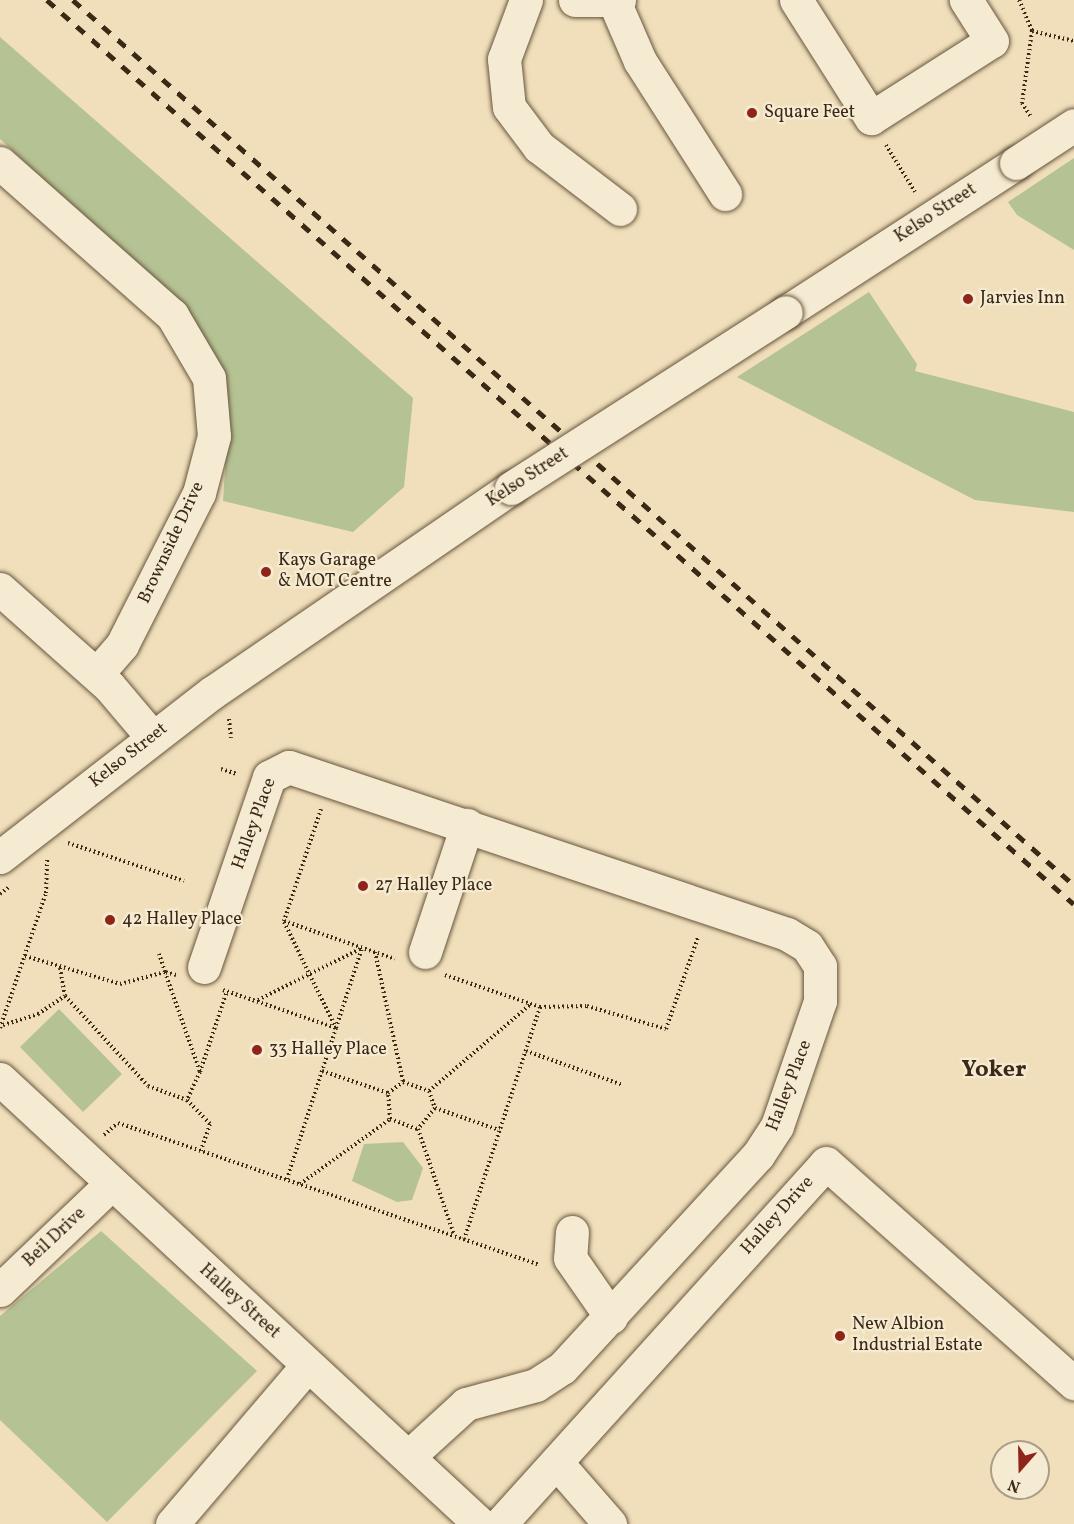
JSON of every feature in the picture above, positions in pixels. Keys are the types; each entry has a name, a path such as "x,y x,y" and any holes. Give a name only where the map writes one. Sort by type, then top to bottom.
{"street":[{"path":"526,0 504,59 509,106 539,147 620,209"},
{"path":"575,0 616,1 640,61 725,194"},
{"path":"796,0 872,118 992,41 966,0"},
{"name":"Kelso Street","path":"0,857 153,738 512,488 1074,125"},
{"name":"Brownside Drive","path":"0,163 172,315 209,378 214,436 199,493 122,645 97,675"},
{"path":"0,589 97,675 153,738"},
{"name":"Halley Place","path":"203,978 267,783 280,768 299,769 467,825 708,908 807,946 823,977 820,1001 769,1140 611,1317 550,1378 466,1404 409,1456"},
{"path":"425,963 467,825"},
{"name":"Halley Street","path":"0,1079 110,1185 409,1456 480,1524"},
{"name":"Halley Drive","path":"557,1463 826,1163 1074,1383"},
{"name":"Beil Drive","path":"0,1290 110,1185"},
{"path":"571,1245 611,1317"},
{"path":"172,1524 308,1365"},
{"path":"500,1524 557,1463 610,1524"}],"path":[{"path":"1019,0 1032,31 1022,103 1031,117"},
{"path":"1032,31 1074,41"},
{"path":"872,118 931,218"},
{"path":"314,800 323,803 284,921 336,1028"},
{"path":"38,827 66,842 184,881"},
{"path":"2,1026 48,881 38,827"},
{"path":"284,921 375,952 425,963 540,1007 587,1006 666,1029 708,908"},
{"path":"257,1000 362,948"},
{"path":"287,1179 362,948"},
{"path":"375,952 403,1082"},
{"path":"159,954 200,1072"},
{"path":"25,956 120,984 165,972 203,978 227,991 336,1028"},
{"path":"60,968 65,996 148,1086 187,1100 210,1124 201,1150"},
{"path":"187,1100 200,1072 227,991"},
{"path":"2,1026 28,1019 65,996"},
{"path":"429,1090 531,1004"},
{"path":"464,1239 540,1007"},
{"path":"526,1051 623,1085"},
{"path":"322,1071 388,1093"},
{"path":"403,1082 429,1090"},
{"path":"388,1093 403,1082"},
{"path":"429,1090 435,1108"},
{"path":"388,1093 390,1119"},
{"path":"435,1108 500,1130"},
{"path":"418,1130 435,1108"},
{"path":"390,1119 418,1130 454,1236"},
{"path":"300,1184 390,1119"},
{"path":"79,1156 118,1123 543,1266 571,1245"}],"green space":[{"path":"0,37 413,398 404,487 353,532 223,501 229,409 220,364 185,310 0,139"},
{"path":"1074,158 1074,250 1017,215 1008,202"},
{"path":"869,292 917,364 915,371 1074,412 1074,512 975,500 737,377"},
{"path":"59,1009 122,1074 83,1112 20,1047"},
{"path":"403,1142 423,1168 412,1200 397,1202 352,1181 364,1144"},
{"path":"101,1231 257,1371 107,1522 0,1420 0,1316"}],"railway":[{"path":"47,0 1074,904"},
{"path":"73,0 1074,885"}],"place":[{"name":"Square Feet","path":"752,113"},
{"name":"Jarvies Inn","path":"968,299"},
{"name":"Kays Garage & MOT Centre","path":"266,572"},
{"name":"27 Halley Place","path":"363,886"},
{"name":"42 Halley Place","path":"110,920"},
{"name":"33 Halley Place","path":"257,1050"},
{"name":"New Albion Industrial Estate","path":"840,1336"}],"district":[{"name":"Yoker","path":"994,1071"}]}
